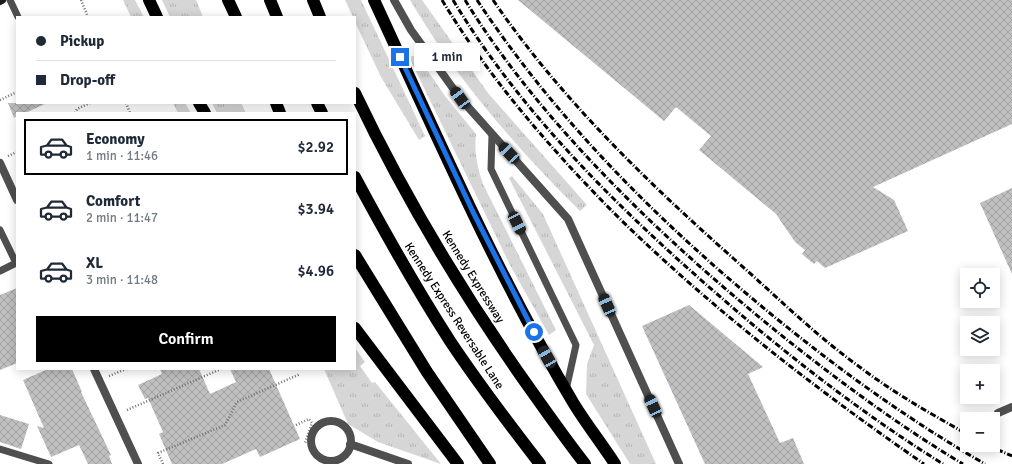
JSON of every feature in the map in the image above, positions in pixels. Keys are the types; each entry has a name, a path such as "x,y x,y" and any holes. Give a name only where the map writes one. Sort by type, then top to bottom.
{"highway":[{"path":"149,0 157,16"},
{"path":"228,0 236,16"},
{"path":"270,0 277,16"},
{"path":"313,0 320,16"},
{"path":"374,0 473,212 520,307 566,390 615,464"},
{"name":"Kennedy Expressway","path":"356,95 419,215 471,303 585,464"},
{"name":"Kennedy Express Reversable Lane","path":"356,179 392,246 450,341 492,401 540,464"},
{"path":"356,257 427,372 490,464"},
{"path":"356,329 458,464"}],"street":[{"path":"394,0 411,30 460,98 568,218 679,464"},
{"path":"0,163 16,198"},
{"path":"94,370 138,464"},
{"path":"998,412 1012,407"},
{"path":"334,422 345,427 348,432 350,444 348,450 339,459 327,460 316,454 312,448 312,437 314,431 322,423 334,422"},
{"path":"350,444 408,464"}],"lane":[{"path":"10,0 18,16"},
{"path":"492,135 491,169 576,345 566,390"},
{"path":"0,230 16,263 0,271"},
{"path":"0,449 49,464"}],"path":[{"path":"81,0 88,16"},
{"path":"0,100 16,92"},
{"path":"76,112 77,109 88,104"},
{"path":"99,381 124,370"},
{"path":"115,415 219,370"},
{"path":"163,464 158,453 225,424 237,402 300,374"},
{"path":"296,424 310,419 312,423 304,442"}],"green space":[{"path":"123,0 135,0 143,16 131,16"},
{"path":"162,0 196,0 203,16 170,16"},
{"path":"345,0 361,0 425,136 419,140 381,77 356,24 356,16 353,16"},
{"path":"410,0 422,0 488,93 587,205 580,211 510,137 488,111 447,57"},
{"path":"417,55 445,96 476,134 476,159 483,184 556,330 549,335 510,265 409,57"},
{"path":"174,104 186,104 190,112 178,112"},
{"path":"212,104 242,104 246,112 216,112"},
{"path":"512,176 543,214 656,464 630,464 586,394 587,364 594,345 509,178"},
{"path":"356,349 365,362 360,366 372,383 375,382 441,464 378,442 348,424 324,370 356,370"}],"building":[{"path":"518,0 1012,0 1012,124 873,187 894,200 908,231 825,268 817,261 814,264 802,254 805,250 795,242 776,214 699,150 711,136 676,107 664,121"},
{"path":"8,103 45,104 27,112 16,112 16,117 14,118"},
{"path":"1012,188 1012,274 980,203"},
{"path":"16,288 16,363 0,370 0,295"},
{"path":"689,305 763,367 748,374 780,443 793,438 804,464 705,464 642,326"},
{"path":"46,370 72,370 81,392 111,455 109,456 112,464 88,464 79,445 51,457 37,426 44,428 23,380"},
{"path":"160,370 199,370 210,394 236,382 230,370 269,370 300,439 260,457 256,449 222,464 172,464 159,434 163,432 148,398 145,399 138,385 162,374"},
{"path":"0,415 29,424 21,449 0,442"}],"railway":[{"path":"442,0 481,59 503,88 572,169 621,220 657,254 730,318 806,378 924,464"},
{"path":"453,0 480,42 509,82 540,120 573,157 644,228 717,294 771,340 855,405 943,464"},
{"path":"465,0 497,47 532,94 570,139 654,224 742,303 807,356 895,420 963,464"},
{"path":"477,0 533,78 595,150 628,185 698,251 763,308 824,356 887,402 985,464"},
{"path":"493,0 519,36 575,104 637,169 701,229 794,314 841,353 897,393 960,430"},
{"path":"1000,451 1012,456"}],"route":[{"path":"400,57 473,212 534,332"}]}
